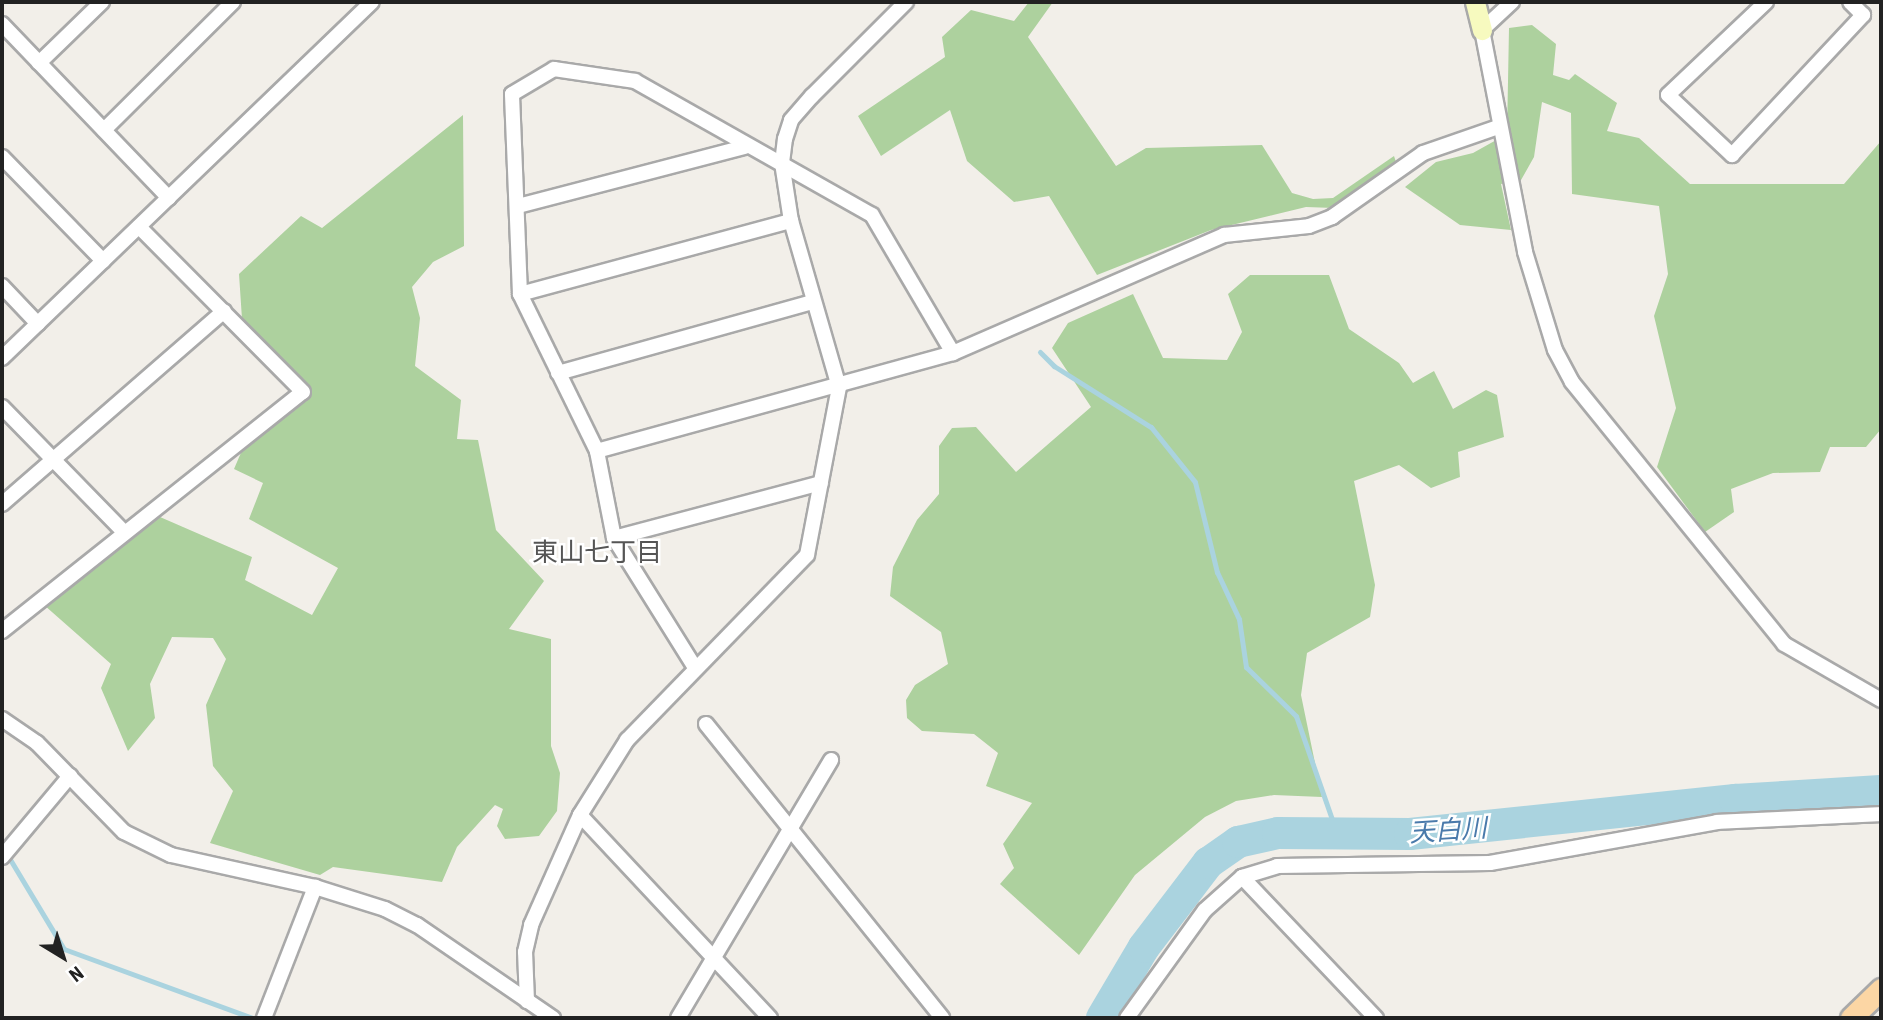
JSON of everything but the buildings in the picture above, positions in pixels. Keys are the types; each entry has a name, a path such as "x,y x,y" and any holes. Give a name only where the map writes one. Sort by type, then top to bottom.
{"main road":[{"path":"1851,1018 1881,989"}],"street":[{"path":"39,63 102,2"},
{"path":"104,130 233,2"},
{"path":"2,358 372,2"},
{"path":"527,1001 525,952 531,925 580,815 627,740 694,666 807,555 839,387 791,221 782,163 792,120 906,2"},
{"path":"1475,2 1498,127 1536,298 1572,382 1784,644 1881,699"},
{"path":"1482,30 1511,2"},
{"path":"1766,2 1668,95 1732,155 1863,15 1850,2"},
{"path":"2,24 169,198"},
{"path":"694,666 614,538 597,451 520,294 512,94 554,69 635,81 744,147 782,163 872,215 953,353"},
{"path":"597,451 839,387 953,353 1224,235 1309,226 1332,218 1423,153 1498,127"},
{"path":"518,206 744,147"},
{"path":"2,157 103,261"},
{"path":"520,294 791,221"},
{"path":"2,631 123,531 303,392 139,227"},
{"path":"2,286 38,324"},
{"path":"558,373 813,302"},
{"path":"2,504 224,311"},
{"path":"2,407 123,531"},
{"path":"614,538 821,482"},
{"path":"2,719 37,743 124,832 170,855 315,887 417,925 547,1016"},
{"path":"706,724 791,826 942,1018"},
{"path":"678,1018 831,760"},
{"path":"2,856 71,776"},
{"path":"1127,1018 1189,928 1242,877 1303,864 1490,863 1717,822 1881,814"},
{"path":"580,815 770,1018"},
{"path":"1242,877 1376,1018"},
{"path":"264,1018 315,887"}],"green space":[{"path":"1029,2 1053,2 1028,37 1116,166 1146,148 1262,145 1292,193 1313,199 1333,198 1394,156 1396,162 1334,208 1306,207 1211,230 1097,275 1049,196 1014,202 967,161 950,110 881,156 858,116 945,57 942,37 971,10 1014,21"},
{"path":"1532,25 1556,44 1553,75 1569,80 1575,74 1617,103 1607,131 1639,138 1690,184 1844,184 1881,141 1881,429 1866,447 1830,447 1820,472 1773,473 1731,489 1734,512 1705,532 1657,467 1676,408 1654,316 1668,274 1659,206 1572,194 1571,113 1542,102 1534,157 1521,180 1501,184 1511,230 1460,225 1405,187 1436,162 1473,153 1507,134 1509,28"},
{"path":"463,115 464,246 433,262 412,287 420,318 415,366 461,400 457,439 478,440 496,530 544,581 509,629 551,639 551,746 560,773 557,811 539,836 505,839 497,826 503,809 495,805 457,847 442,882 333,867 320,875 210,843 233,791 213,766 206,705 226,659 213,638 172,637 150,684 155,718 128,751 101,688 111,664 44,605 160,517 252,557 245,580 312,615 338,568 249,519 263,483 234,469 243,448 312,392 242,319 239,274 301,216 322,228"},
{"path":"1250,275 1329,275 1349,329 1399,363 1413,383 1434,371 1453,409 1486,390 1497,395 1504,437 1458,452 1460,477 1431,488 1399,465 1354,481 1375,585 1370,617 1307,653 1301,695 1322,797 1274,795 1236,801 1205,817 1135,875 1079,955 1000,884 1014,868 1003,844 1032,803 986,786 998,753 974,734 922,731 907,718 906,700 915,685 948,664 941,632 890,596 893,567 917,520 939,494 939,446 952,428 976,427 1016,472 1091,407 1052,348 1068,323 1133,294 1163,358 1227,360 1242,332 1228,294"}],"waterway":[{"path":"1040,352 1054,366 1151,427 1195,482 1217,572 1239,619 1246,667 1296,716 1337,834"},
{"name":"天白川","path":"1102,1018 1144,947 1208,863 1238,842 1278,833 1410,834 1735,800 1881,791"},
{"path":"2,846 64,949 253,1018"}],"district":[{"name":"東山七丁目","path":"597,553"}]}
